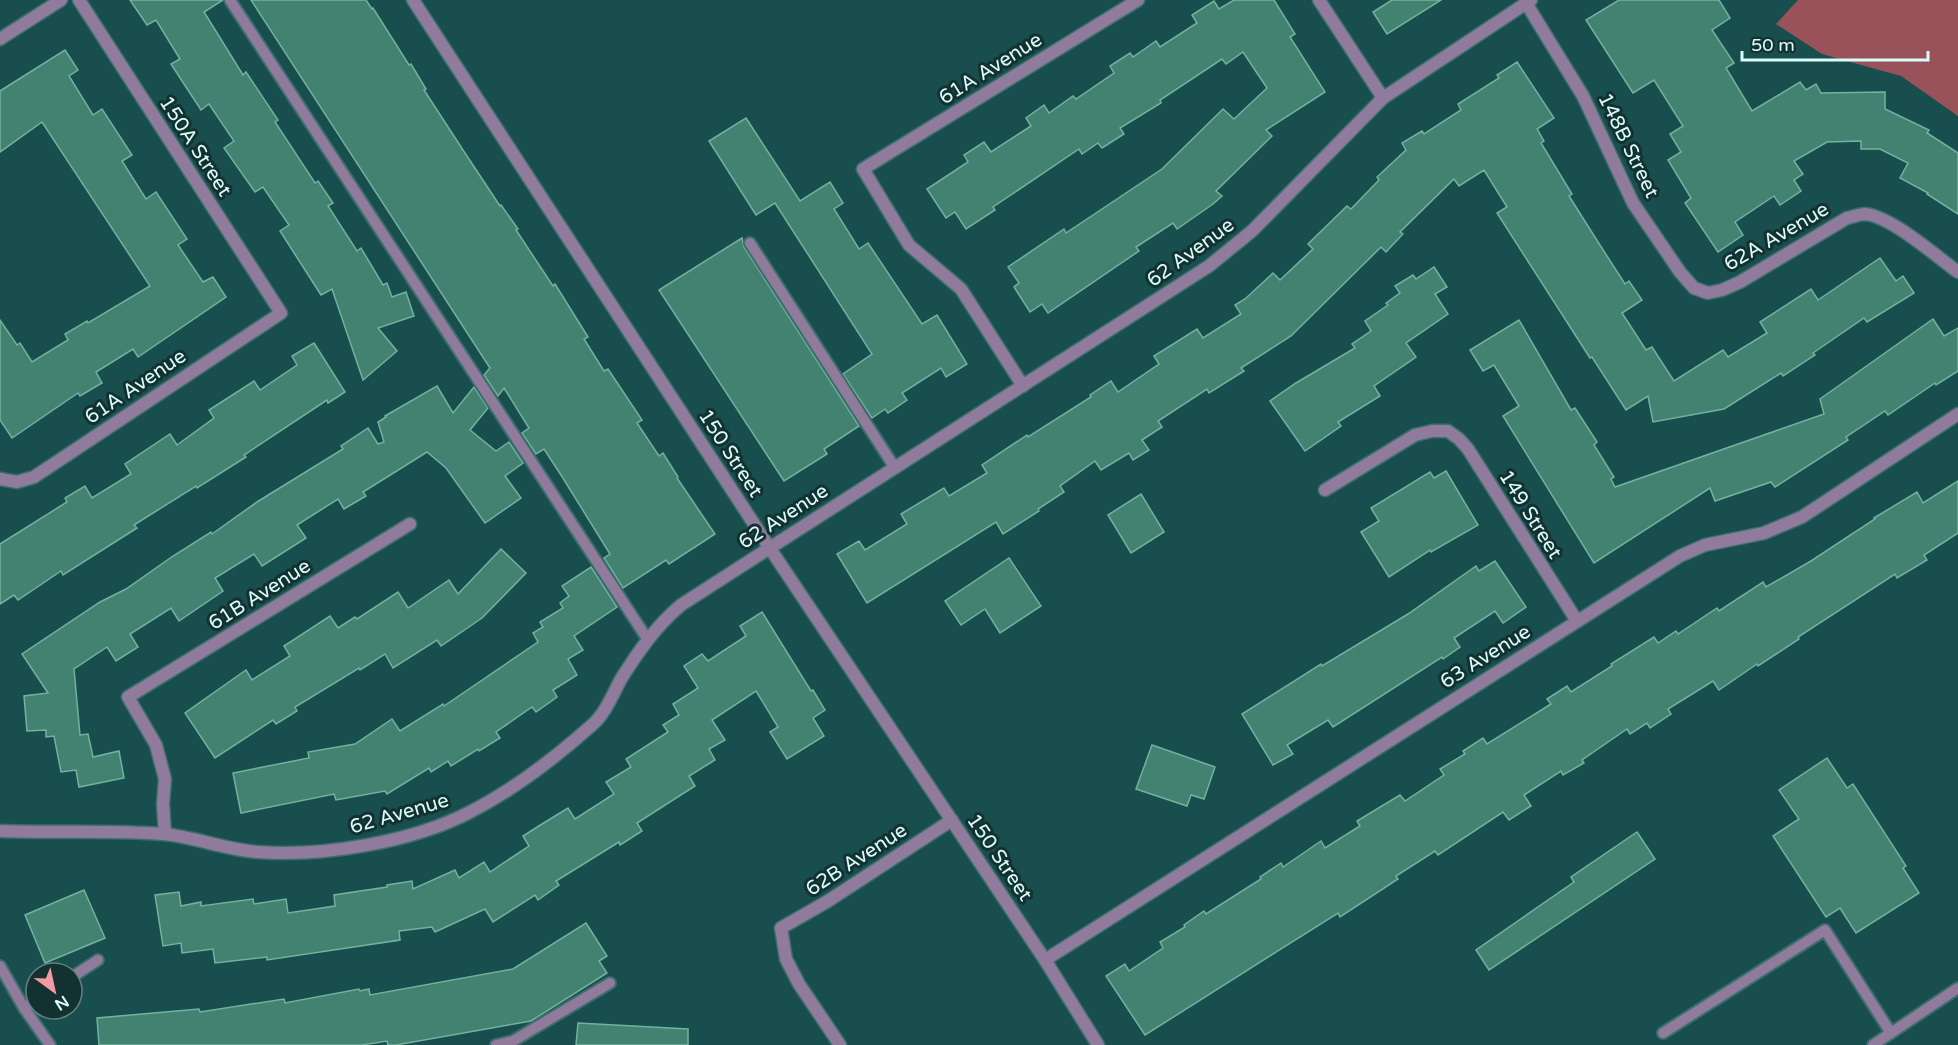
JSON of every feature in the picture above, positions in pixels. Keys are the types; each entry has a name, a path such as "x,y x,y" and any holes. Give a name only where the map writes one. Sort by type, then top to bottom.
{"street":[{"path":"0,39 61,0"},
{"name":"150A Street","path":"79,0 281,313"},
{"name":"150 Street","path":"413,0 769,547 1045,960 1098,1045"},
{"name":"61A Avenue","path":"1023,386 961,289 909,245 863,169 1138,0"},
{"path":"1319,0 1383,98"},
{"name":"62 Avenue","path":"0,831 165,834 255,852 291,854 345,848 393,838 437,826 470,812 525,779 596,723 631,663 662,621 681,605 1209,266 1252,231 1383,98 1528,2"},
{"name":"148B Street","path":"1528,2 1583,96 1633,203 1680,272 1694,288 1708,293"},
{"name":"62A Avenue","path":"1708,293 1740,282 1847,218 1865,214 1885,221 1902,231 1958,272"},
{"name":"61A Avenue","path":"3,480 17,482 34,477 281,313"},
{"name":"63 Avenue","path":"1045,960 1680,556 1705,545 1764,533 1802,517 1958,414"},
{"name":"149 Street","path":"1325,490 1415,435 1432,431 1448,431 1467,449 1576,621"},
{"name":"61B Avenue","path":"165,834 163,804 165,779 156,745 128,697 410,524"},
{"name":"62B Avenue","path":"840,1045 786,959 781,928 828,901 952,820"}],"lane":[{"path":"230,0 648,640"},
{"path":"750,243 895,468"},
{"path":"1663,1032 1825,930 1891,1033"},
{"path":"84,969 98,960"},
{"path":"0,966 24,1008"},
{"path":"496,1045 514,1043 610,983"},
{"path":"1873,1045 1958,988"},
{"path":"33,1021 50,1045"}],"shaded area":[{"path":"1798,0 1958,0 1958,116 1901,76 1822,54 1776,24"}],"building":[{"path":"130,0 223,0 204,12 243,75 246,72 278,120 275,122 315,183 318,181 333,203 328,206 357,251 361,248 383,285 387,283 392,297 406,292 414,316 378,328 397,351 363,380 332,289 321,295 280,231 289,225 263,187 255,192 224,148 234,141 209,104 201,110 171,64 180,59 156,20 147,25"},
{"path":"251,0 366,0 373,8 409,65 411,64 426,89 424,90 463,150 518,229 516,230 553,286 555,284 588,337 584,339 604,371 608,369 642,420 637,423 659,456 663,453 715,534 669,564 666,560 623,588 604,558 610,554 561,475 544,449 536,454 522,433 529,428 504,388 498,396 484,375 490,368"},
{"path":"1234,0 1274,0 1295,34 1290,37 1325,92 1266,130 1272,136 1216,191 1222,196 1213,204 1177,229 1173,223 1136,247 1139,251 1048,313 1042,304 1030,312 1014,287 1019,283 1008,267 1064,229 1066,233 1162,169 1223,109 1234,119 1267,88 1243,52 1226,64 1222,59 1160,100 1161,103 1120,128 1124,134 1102,148 1098,143 1082,154 1079,149 993,207 995,210 966,229 955,212 946,218 927,189 968,162 964,155 984,142 991,152 1031,126 1026,118 1044,105 1049,113 1073,96 1076,99 1114,73 1110,66 1130,53 1133,57 1156,41 1160,47 1197,23 1192,15 1214,1 1219,9"},
{"path":"1392,0 1441,0 1387,34 1373,12"},
{"path":"1619,0 1719,0 1730,18 1712,30 1734,63 1726,68 1752,111 1800,82 1806,90 1816,84 1821,93 1885,92 1885,109 1929,130 1927,133 1958,153 1958,214 1928,193 1900,178 1908,163 1880,149 1861,149 1861,141 1827,142 1794,161 1803,174 1794,180 1801,191 1780,205 1774,196 1735,222 1743,235 1718,252 1685,203 1691,198 1668,160 1681,152 1670,134 1683,126 1654,80 1633,93 1586,20"},
{"path":"65,50 78,70 69,76 93,115 102,109 132,155 122,161 146,199 156,192 187,239 178,245 203,282 213,277 226,297 138,357 133,349 96,372 102,383 80,396 78,393 12,438 0,420 0,320 17,345 20,343 32,362 68,340 65,334 150,286 42,122 0,152 0,91"},
{"path":"1517,62 1554,118 1537,129 1544,141 1541,143 1572,194 1569,196 1625,284 1629,281 1642,300 1622,313 1646,350 1652,347 1674,381 1723,350 1728,357 1767,333 1760,322 1811,289 1818,300 1880,258 1896,281 1903,276 1914,293 1867,322 1864,318 1783,376 1781,373 1724,409 1653,422 1648,396 1626,410 1592,357 1590,358 1497,213 1507,207 1484,170 1459,186 1454,179 1400,232 1403,234 1386,252 1381,247 1291,336 1241,368 1244,371 1209,393 1207,389 1158,421 1162,427 1142,440 1149,450 1133,460 1129,453 1101,470 1095,461 1060,486 1064,492 1003,534 996,522 867,603 837,554 859,541 865,550 907,524 901,514 944,488 949,496 987,473 982,465 1091,397 1090,395 1111,381 1118,392 1159,364 1154,356 1197,329 1203,338 1241,314 1235,305 1245,299 1273,273 1280,280 1313,249 1308,244 1347,206 1351,209 1379,180 1377,177 1406,150 1402,143 1422,131 1424,134 1461,110 1458,104 1499,78 1497,75"},
{"path":"746,118 800,201 830,182 843,203 834,209 859,249 868,243 922,324 937,315 967,364 946,377 941,368 902,393 907,400 888,413 885,409 872,418 843,374 872,354 775,203 756,215 709,141"},
{"path":"742,238 744,247 859,426 824,449 827,454 784,481 659,290"},
{"path":"1434,267 1447,287 1435,294 1448,314 1406,343 1416,357 1374,386 1380,396 1338,422 1341,426 1305,451 1270,401 1355,348 1352,344 1371,331 1365,321 1388,305 1386,303 1400,293 1395,286 1413,275 1416,279"},
{"path":"1933,319 1944,336 1958,328 1958,371 1936,385 1935,383 1888,415 1885,411 1846,437 1848,440 1775,487 1771,482 1715,501 1710,488 1594,563 1503,416 1519,406 1494,365 1483,371 1470,350 1519,320 1571,410 1575,408 1597,442 1594,445 1614,477 1611,479 1615,487 1824,414 1820,399"},
{"path":"314,343 345,392 328,403 327,400 244,455 246,457 134,525 137,528 63,575 61,571 18,600 14,595 0,604 0,544 67,502 65,498 85,486 92,498 131,474 125,464 170,434 177,445 214,418 209,410 254,381 260,390 297,365 292,356"},
{"path":"437,386 453,413 474,387 488,408 470,430 496,451 509,442 523,463 505,476 521,498 485,523 446,468 427,452 363,492 366,496 344,509 338,499 297,525 306,538 262,566 254,554 215,578 223,591 179,621 171,608 130,634 138,647 116,661 107,647 74,669 80,735 88,734 93,757 119,751 124,778 79,787 76,770 61,772 54,736 46,737 46,730 27,731 24,696 48,693 22,654 100,602 126,589 173,556 211,532 212,534 257,502 343,449 341,446 368,428 378,444 384,442 378,422"},
{"path":"1446,471 1478,525 1431,552 1430,550 1389,577 1361,532 1379,521 1371,508 1430,472 1434,478"},
{"path":"1958,481 1958,533 1924,555 1927,560 1897,578 1895,574 1719,690 1713,681 1668,709 1671,714 1650,728 1647,723 1630,734 1627,729 1582,760 1584,763 1563,775 1561,771 1524,795 1531,806 1509,820 1503,812 1438,855 1435,851 1396,876 1398,879 1340,917 1338,913 1145,1035 1106,976 1125,964 1129,971 1163,948 1160,942 1185,927 1184,925 1204,911 1206,914 1261,879 1260,877 1281,863 1283,867 1321,841 1325,848 1360,826 1357,821 1400,795 1405,801 1444,775 1440,769 1465,754 1463,751 1483,738 1487,744 1551,704 1547,699 1567,686 1571,692 1654,637 1658,643 1676,631 1678,634 1717,608 1719,611 1763,582 1766,587 1811,561 1917,492 1923,503"},
{"path":"1141,494 1164,532 1131,553 1108,515"},
{"path":"501,549 526,573 482,618 441,646 437,640 393,668 385,654 295,707 297,711 276,724 273,720 215,758 185,713 246,670 252,680 290,656 284,646 330,616 338,628 355,617 357,619 398,592 408,608 449,580 458,594"},
{"path":"1009,558 1041,606 1000,633 985,609 961,625 945,601"},
{"path":"1495,561 1526,607 1503,623 1495,611 1454,638 1460,647 1443,659 1442,657 1333,727 1328,720 1287,745 1293,754 1273,765 1242,714 1321,664 1322,666 1408,614 1476,566 1479,571"},
{"path":"591,567 617,607 574,636 583,650 568,659 577,675 553,690 557,697 536,712 532,707 496,732 500,738 451,766 448,761 431,772 429,768 387,794 385,791 336,800 334,794 241,813 233,773 309,758 308,752 355,744 392,719 400,731 443,704 444,706 538,642 533,633 543,627 540,622 563,608 560,603 569,596 562,586"},
{"path":"762,612 825,710 813,718 824,736 787,759 770,732 778,727 756,691 712,720 725,740 709,749 715,760 689,776 695,786 637,823 642,831 620,845 619,842 556,881 559,885 538,900 535,895 493,922 485,909 435,932 432,927 399,931 400,940 267,960 267,957 215,963 213,949 182,953 181,943 163,946 155,895 179,892 181,906 201,902 201,906 253,899 254,904 286,899 288,913 335,906 334,895 412,881 413,889 455,870 459,878 484,862 490,872 529,846 523,836 542,824 568,808 575,819 614,794 606,782 631,767 626,759 668,732 663,725 679,715 673,704 698,688 684,666 702,654 708,661 746,636 740,626"},
{"path":"1152,745 1215,767 1204,799 1191,795 1187,806 1136,789"},
{"path":"1827,758 1847,788 1853,784 1906,866 1903,868 1919,893 1856,933 1840,908 1826,917 1773,836 1799,819 1779,790"},
{"path":"1637,832 1655,859 1489,970 1476,950 1574,882 1571,877"},
{"path":"84,890 105,938 50,961 44,961 25,915"},
{"path":"586,923 607,956 599,961 607,973 531,1021 396,1045 388,1045 387,1041 362,1045 99,1045 97,1018 199,1009 200,1012 284,999 285,1003 359,989 360,991 369,989 370,995 513,969"},
{"path":"578,1023 688,1029 688,1045 576,1045"}]}
